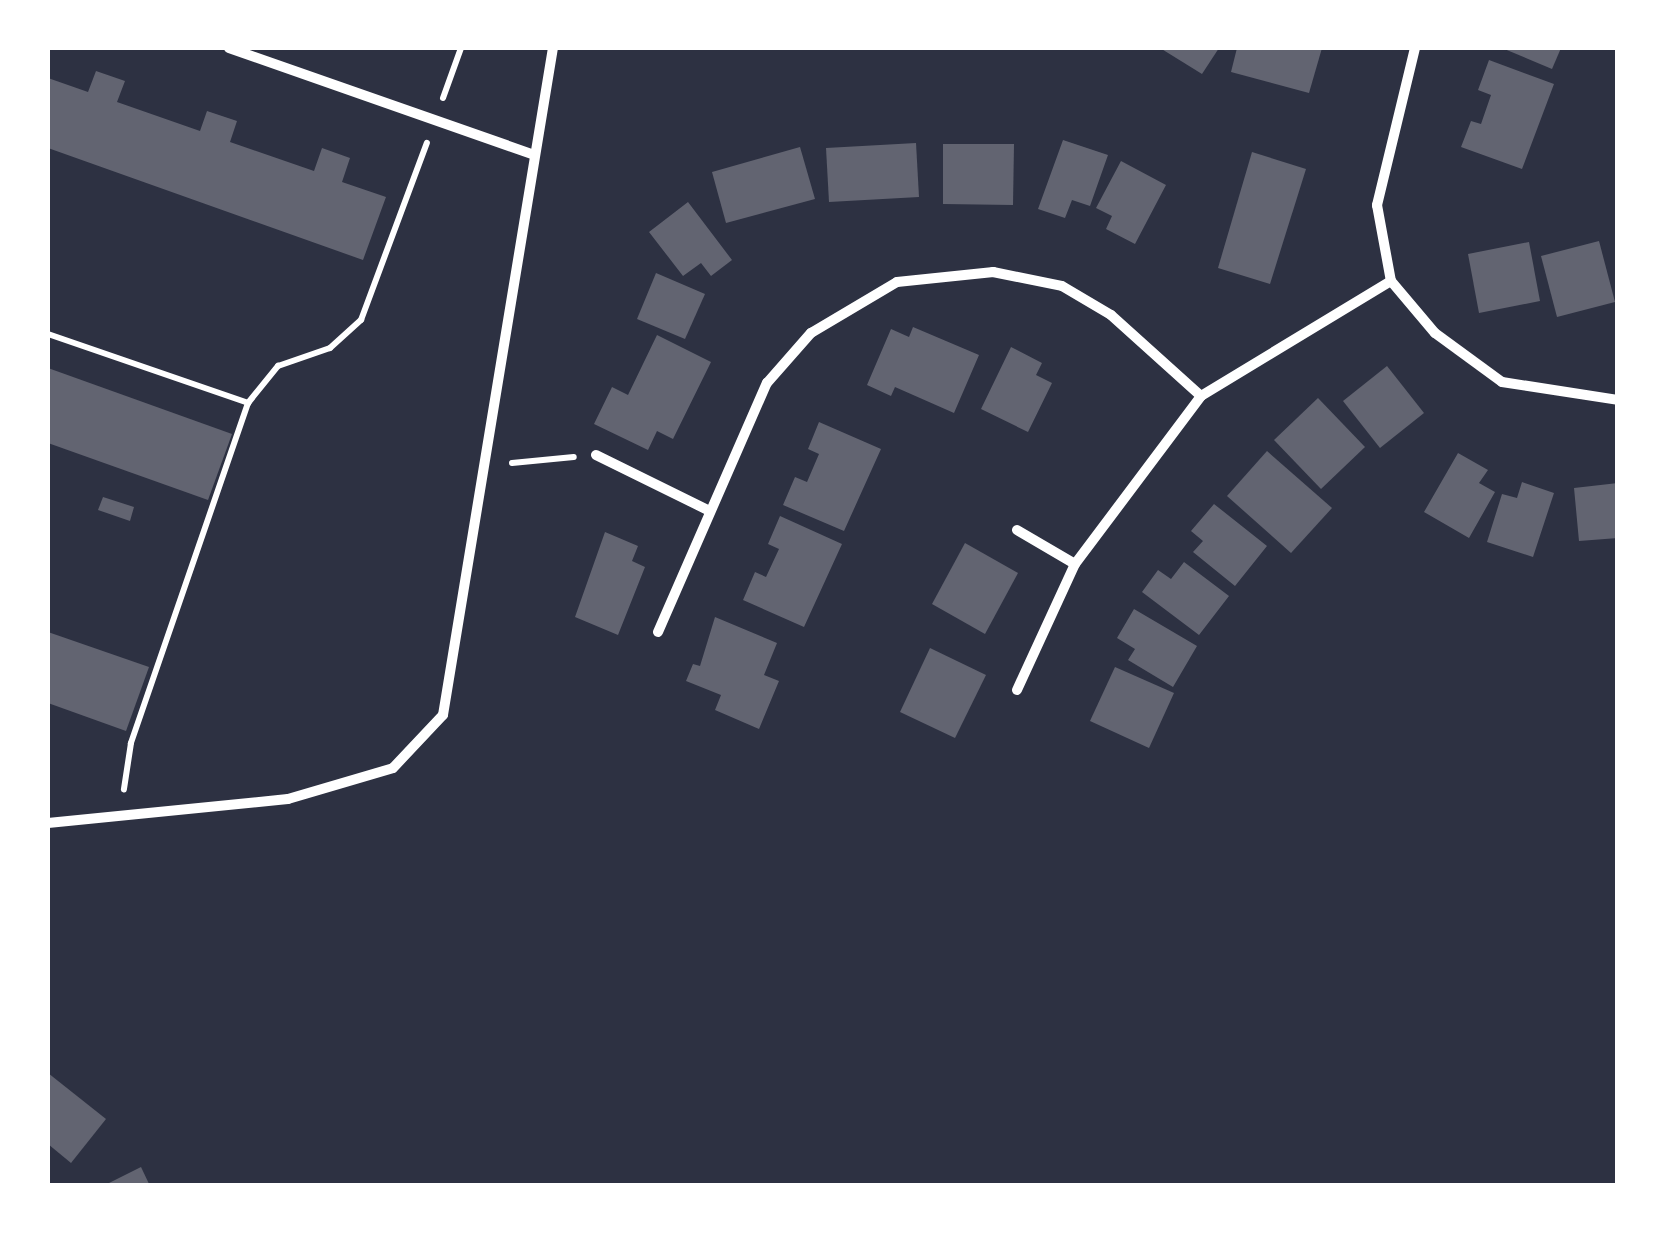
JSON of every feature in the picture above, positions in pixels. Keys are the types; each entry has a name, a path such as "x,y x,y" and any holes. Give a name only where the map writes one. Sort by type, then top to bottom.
{"street":[{"path":"230,48 532,154"},
{"path":"48,823 288,799 393,768 443,714 486,466 532,154 553,48"},
{"path":"1415,48 1377,205 1391,281 1435,333 1502,382 1618,400"},
{"path":"658,632 708,510 767,384 811,333 898,282 992,272 1062,286 1110,315 1200,396"},
{"path":"1017,690 1075,564 1200,396 1391,281"},
{"path":"596,455 708,510"},
{"path":"1017,530 1075,564"}],"path":[{"path":"120,815 132,743 248,404 278,366 330,348 362,320 461,48"},
{"path":"48,334 248,404"},
{"path":"486,466 596,455"}],"building":[{"path":"1160,48 1219,48 1202,74"},
{"path":"1237,48 1322,48 1309,93 1231,72"},
{"path":"1502,48 1561,48 1552,69"},
{"path":"1489,60 1554,84 1522,169 1461,147 1471,121 1481,124 1491,95 1478,90"},
{"path":"96,71 125,81 117,102 200,131 207,111 237,121 230,142 314,171 322,148 350,158 342,182 386,197 363,260 48,148 48,78 88,92"},
{"path":"1063,140 1108,155 1090,206 1072,200 1065,218 1038,209"},
{"path":"916,143 919,197 829,202 826,148"},
{"path":"943,144 1014,144 1013,205 943,204"},
{"path":"800,147 815,199 726,223 712,172"},
{"path":"1252,152 1306,169 1270,284 1218,268"},
{"path":"1121,161 1166,185 1135,244 1106,229 1112,216 1096,208"},
{"path":"688,202 732,260 711,276 701,263 683,276 649,232"},
{"path":"1599,241 1615,302 1557,317 1541,256"},
{"path":"1529,242 1540,301 1479,313 1468,254"},
{"path":"656,273 705,294 685,339 637,319"},
{"path":"913,327 979,355 954,413 895,387 891,396 867,385 891,329 909,337"},
{"path":"657,335 711,362 673,439 657,431 648,450 594,424 612,387 628,395"},
{"path":"1011,347 1042,363 1036,375 1052,383 1028,432 981,409"},
{"path":"1387,366 1424,413 1380,448 1343,401"},
{"path":"48,368 232,434 208,500 48,443"},
{"path":"1318,398 1365,447 1321,489 1274,440"},
{"path":"819,422 881,449 844,531 783,505 795,477 807,482 819,454 808,449"},
{"path":"1267,451 1332,508 1291,553 1227,496"},
{"path":"1458,453 1488,470 1479,483 1495,492 1469,538 1424,512"},
{"path":"1522,482 1554,493 1533,557 1487,542 1502,494 1517,498"},
{"path":"1618,483 1618,538 1579,541 1574,488"},
{"path":"103,497 134,507 130,521 98,510"},
{"path":"1214,504 1267,546 1235,586 1193,552 1203,541 1191,531"},
{"path":"780,516 842,544 804,627 743,600 755,572 766,577 779,549 768,544"},
{"path":"605,532 638,546 632,561 645,567 618,635 575,617"},
{"path":"965,543 1018,573 985,634 932,604"},
{"path":"1184,562 1229,596 1199,635 1142,592 1158,570 1171,579"},
{"path":"1134,609 1197,646 1173,687 1128,660 1135,649 1117,638"},
{"path":"715,617 777,643 764,675 779,681 759,729 715,710 721,695 686,681 693,664 700,666"},
{"path":"48,632 149,667 126,731 48,703"},
{"path":"930,648 986,675 955,738 900,712"},
{"path":"1115,667 1174,693 1149,748 1090,721"},
{"path":"48,1073 106,1119 71,1163 48,1144"},
{"path":"141,1167 150,1186 103,1186"}]}
